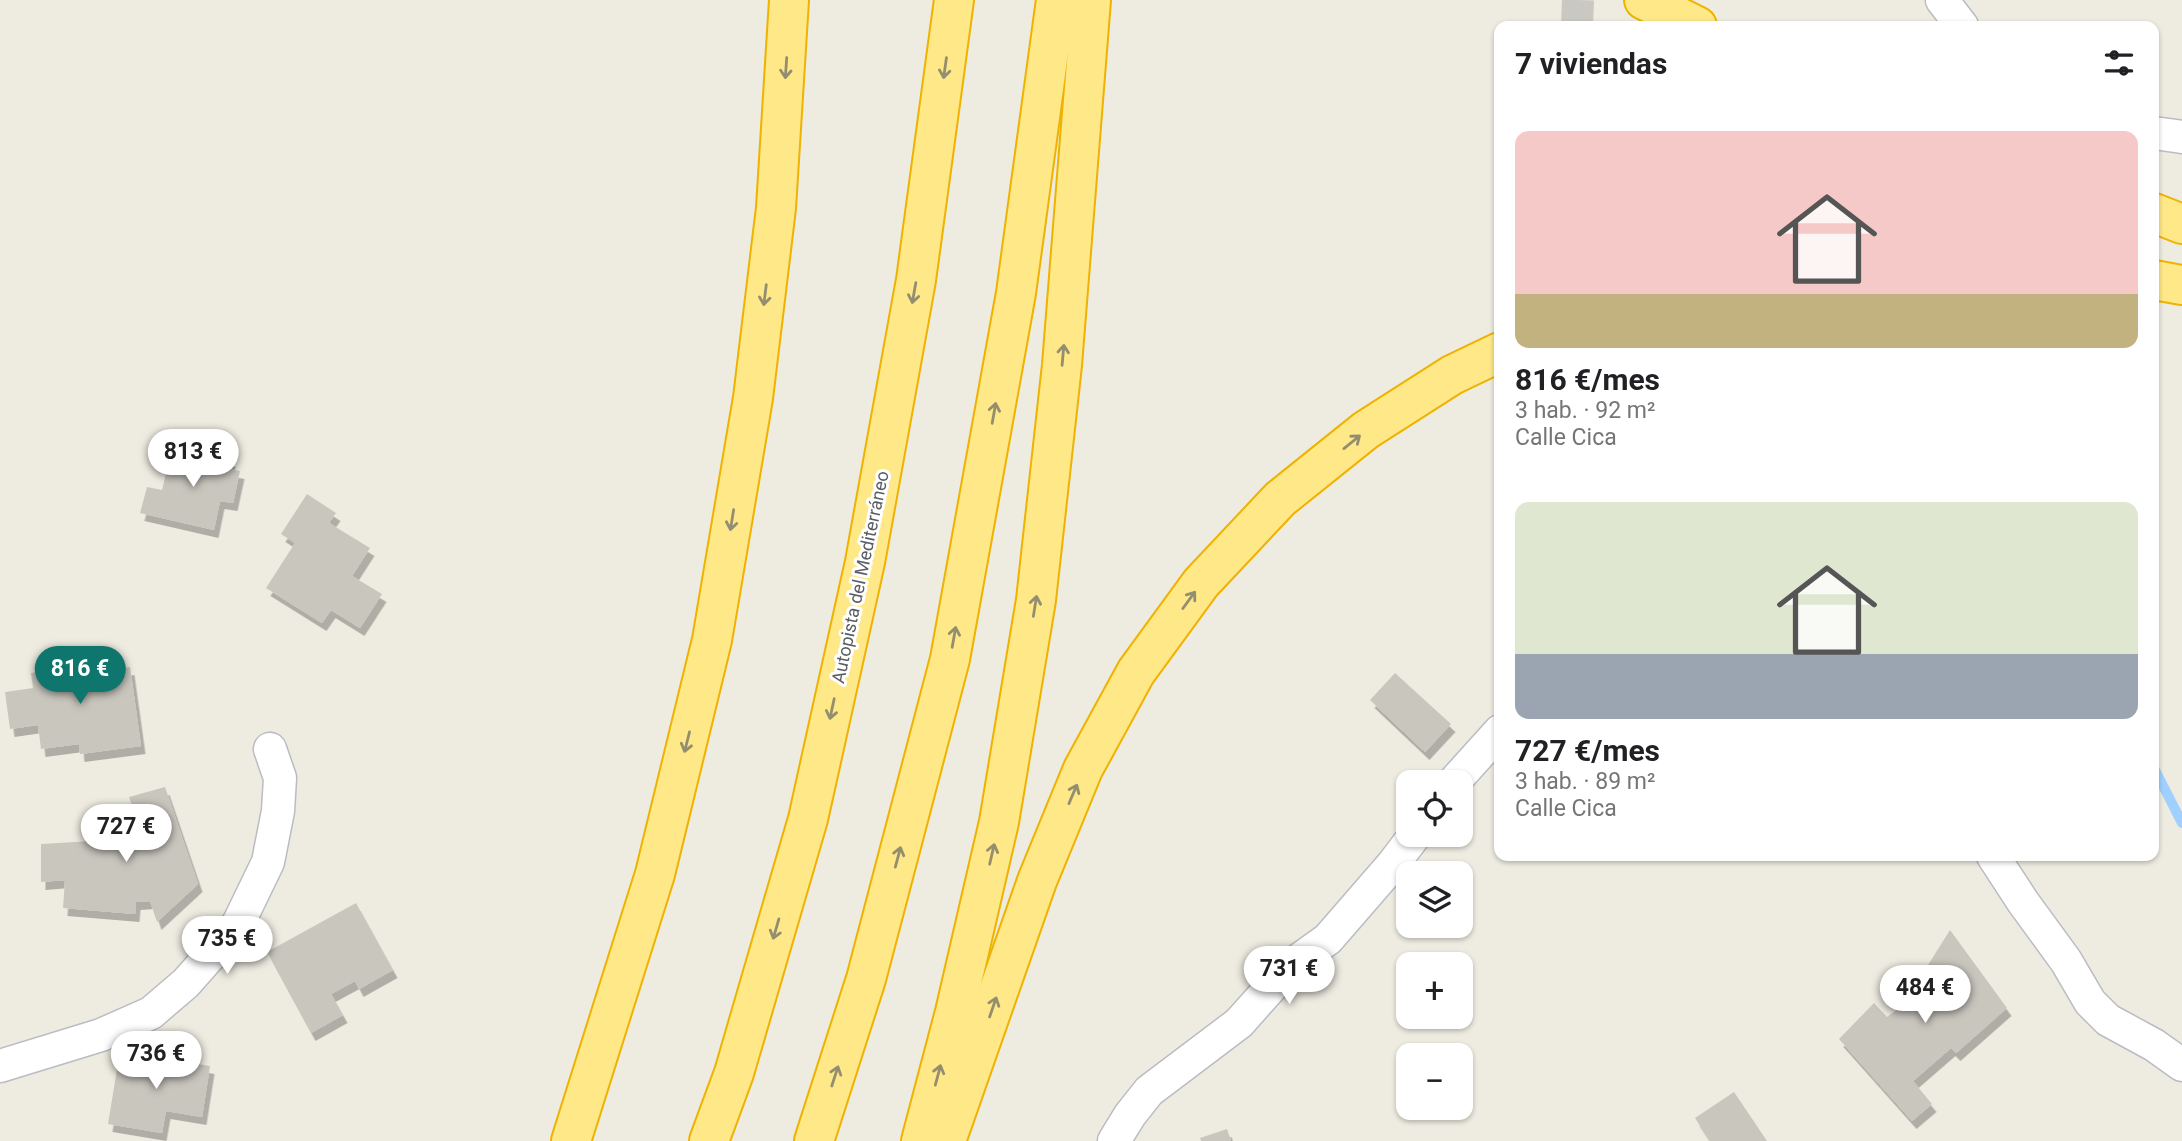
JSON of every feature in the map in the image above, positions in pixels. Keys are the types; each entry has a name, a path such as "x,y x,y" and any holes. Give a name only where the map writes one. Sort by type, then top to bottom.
{"highway":[{"path":"571,1141 654,874 712,640 753,398 775,221 789,0"},
{"name":"Autopista del Mediterráneo","path":"709,1141 734,1073 808,819 864,562 916,280 954,0"},
{"path":"814,1141 866,979 950,659 1016,293 1056,0"},
{"path":"921,1141 955,1012 999,822 1037,600 1062,365 1091,0"},
{"path":"1644,0 1688,21"},
{"path":"2159,215 2182,224"},
{"path":"2159,281 2182,285"},
{"path":"946,1141 1037,881 1083,769 1136,672 1201,583 1280,499 1366,430 1452,375 1494,355"}],"street":[{"path":"1942,0 1958,21"},
{"path":"2159,134 2182,137"},
{"path":"1465,770 1494,738"},
{"path":"0,1066 101,1035 151,1013 186,983 237,923 268,862 278,811 280,778 270,749"},
{"path":"1114,1141 1149,1091 1239,1023 1289,967 1328,939 1406,847"},
{"path":"1996,861 2066,961 2090,1002 2108,1020 2154,1045 2182,1065"}],"building":[{"path":"173,445 231,459 229,469 240,471 233,503 220,501 214,530 140,513 147,487 162,490"},
{"path":"307,494 336,513 329,523 370,548 352,576 382,594 360,628 331,610 322,623 266,588 295,543 281,534"},
{"path":"106,647 109,670 130,667 141,746 80,754 79,744 41,749 38,725 10,729 5,692 33,688 31,673 76,667 74,651"},
{"path":"1395,673 1451,724 1425,752 1370,700"},
{"path":"165,787 198,884 157,922 150,901 136,902 135,914 63,908 65,880 41,882 41,844 143,838 129,797"},
{"path":"356,903 393,970 359,989 355,981 331,994 343,1015 311,1033 267,952"},
{"path":"1950,930 2007,1008 1956,1053 1951,1048 1913,1081 1932,1104 1912,1121 1839,1039 1874,1003 1887,1017 1903,1005"},
{"path":"120,1051 210,1066 202,1117 166,1111 162,1133 108,1124"},
{"path":"1734,1092 1767,1141 1710,1141 1695,1118"},
{"path":"1227,1129 1231,1141 1201,1141 1200,1138"}],"waterway":[{"path":"2159,778 2182,823"}],"tunnel":[{"path":"1577,21 1578,0"}]}
